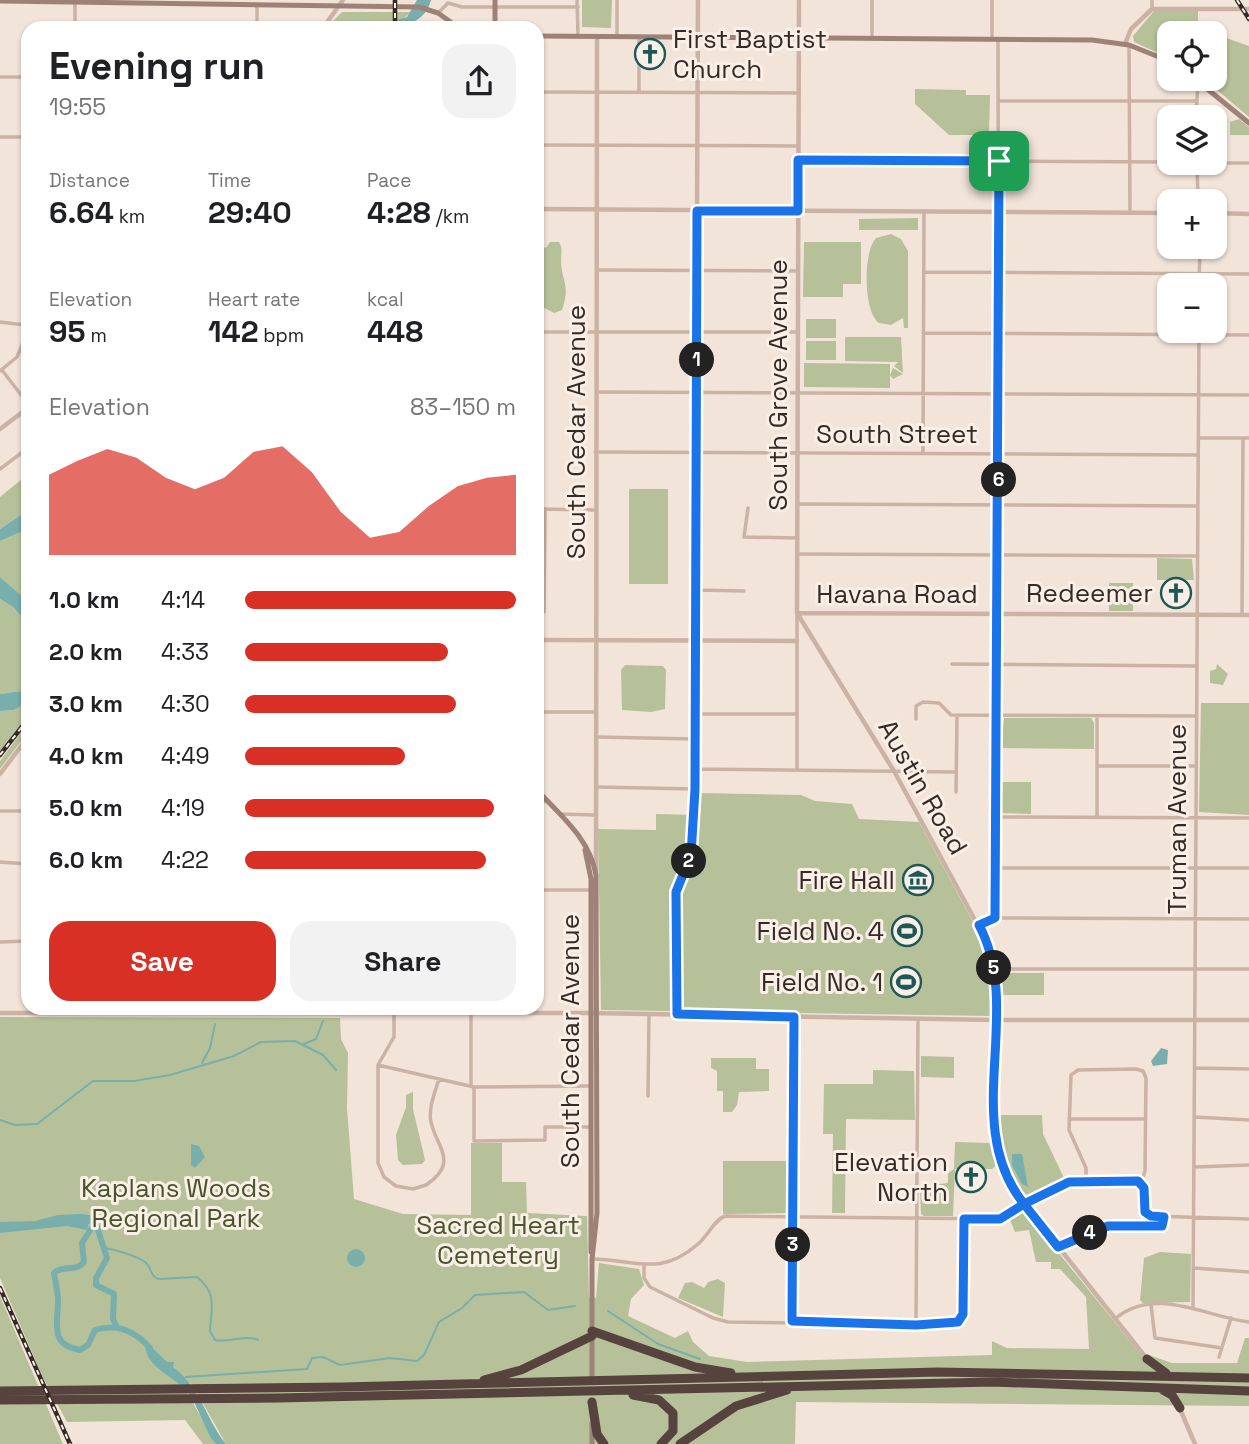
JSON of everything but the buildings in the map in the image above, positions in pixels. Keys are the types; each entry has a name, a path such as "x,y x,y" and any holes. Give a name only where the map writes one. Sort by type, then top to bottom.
{"highway":[{"path":"396,1386 499,1377 592,1334 704,1369 807,1376"},
{"path":"1126,1373 1145,1371 1147,1359 1162,1371 1189,1376"},
{"path":"208,1395 396,1386 938,1372 1126,1373 1249,1378"},
{"path":"0,1401 59,1390 208,1395 554,1392 992,1382 1249,1391"},
{"path":"680,1444 728,1411 764,1395 861,1384"},
{"path":"1137,1387 1169,1392 1180,1408"},
{"path":"1180,1408 1181,1395 1204,1389"},
{"path":"0,1391 64,1400 176,1395"},
{"path":"554,1392 640,1395 659,1400 671,1410 675,1420 672,1434 661,1444"},
{"path":"592,1402 597,1434 604,1444"}],"main road":[{"path":"0,1 342,2 435,11 449,21"},
{"path":"544,36 1092,40 1127,45 1157,56"},
{"path":"1210,91 1249,123"},
{"path":"546,800 584,843 593,858 597,875"},
{"name":"South Cedar Avenue","path":"584,843 594,890"},
{"name":"South Cedar Avenue","path":"592,1259 597,1213 593,1013 594,890 597,875"},
{"name":"South Cedar Avenue","path":"592,1444 589,1127 593,1086"}],"street":[{"path":"578,0 578,36"},
{"path":"617,0 617,36"},
{"path":"677,1014 676,892 691,855 695,789 698,0"},
{"name":"South Grove Avenue","path":"797,770 799,0"},
{"path":"872,0 872,37"},
{"path":"992,0 999,161 999,614 995,918"},
{"path":"1152,0 1152,9"},
{"path":"75,1 75,21"},
{"path":"328,21 342,2"},
{"path":"435,11 447,2 578,7"},
{"path":"257,3 257,21"},
{"path":"1130,213 1127,45 1131,29 1152,9 1249,9"},
{"name":"South Cedar Avenue","path":"597,36 594,712 594,828 597,875"},
{"path":"639,36 639,92"},
{"path":"0,77 21,77"},
{"path":"1196,91 1196,105"},
{"path":"544,92 798,93"},
{"path":"998,101 1196,101"},
{"path":"0,137 21,137"},
{"path":"544,145 798,146"},
{"path":"798,160 1157,162"},
{"path":"1227,163 1249,163"},
{"path":"544,209 1157,213"},
{"path":"923,454 924,212"},
{"path":"1227,213 1249,214"},
{"path":"596,270 798,271"},
{"path":"924,272 1157,274"},
{"path":"1227,274 1249,274"},
{"path":"0,322 21,325"},
{"path":"544,332 798,332"},
{"path":"923,332 1157,332"},
{"path":"1227,334 1249,335"},
{"name":"Truman Avenue","path":"1194,1307 1199,343"},
{"path":"21,347 20,353 1,370 21,397"},
{"path":"596,391 1249,395"},
{"path":"0,429 21,412"},
{"path":"1198,438 1249,438"},
{"path":"1242,615 1243,438"},
{"name":"South Street","path":"595,452 1198,455"},
{"path":"0,469 21,453"},
{"path":"1243,483 1249,483"},
{"path":"797,504 1198,506"},
{"path":"748,508 744,519 744,537 797,538"},
{"path":"544,612 545,509 595,510"},
{"path":"797,554 1198,556"},
{"path":"696,590 744,590"},
{"name":"Havana Road","path":"797,613 1249,615"},
{"name":"Austin Road","path":"797,613 894,771 979,925 994,969 995,1142 1004,1174 1024,1204 1147,1359"},
{"path":"544,639 797,641"},
{"path":"952,664 1197,666"},
{"path":"916,719 917,705 923,702 939,703 951,715 1197,716"},
{"path":"544,712 594,712"},
{"path":"696,713 797,715"},
{"path":"956,792 957,715"},
{"path":"1097,716 1097,817"},
{"path":"594,737 695,738"},
{"path":"0,774 21,746"},
{"path":"1097,766 1197,766"},
{"path":"695,769 956,772"},
{"path":"594,787 695,789"},
{"path":"0,811 21,811"},
{"path":"561,814 594,815"},
{"path":"997,817 1249,818"},
{"path":"584,843 592,838 594,828"},
{"path":"0,862 21,864"},
{"path":"996,868 1249,868"},
{"path":"544,890 594,890"},
{"path":"979,925 995,918 1249,919"},
{"path":"0,942 21,941"},
{"path":"994,969 1249,969"},
{"path":"0,1013 21,1012"},
{"path":"544,1013 995,1020 1249,1020"},
{"path":"648,1096 649,1014"},
{"path":"394,1015 394,1037 377,1065 378,1163 384,1177 401,1188 426,1185 442,1166 442,1147 430,1118 439,1079"},
{"path":"471,1015 474,1140 545,1140 545,1127 589,1127"},
{"path":"792,1321 794,1017"},
{"path":"916,1325 918,1019"},
{"path":"377,1065 473,1086 593,1086"},
{"path":"1195,1069 1249,1069"},
{"path":"1086,1181 1086,1168 1069,1132 1072,1073 1078,1070 1139,1070 1145,1074 1146,1119 1145,1174 1141,1183"},
{"path":"1195,1117 1249,1120"},
{"path":"1069,1119 1146,1119"},
{"path":"1194,1167 1249,1165"},
{"path":"592,1259 644,1266 668,1261 690,1250 721,1217 1000,1219 1063,1183 1141,1183"},
{"path":"1141,1183 1144,1188 1145,1212 1151,1216 1249,1219"},
{"path":"1058,1247 1108,1226 1162,1226 1164,1217"},
{"path":"644,1266 644,1278 650,1287 713,1318 734,1323 792,1321 952,1325 962,1317 964,1219"},
{"path":"1194,1268 1249,1272"},
{"path":"1115,1319 1132,1308 1151,1305 1194,1307 1249,1322"},
{"path":"1151,1305 1155,1338 1222,1348"},
{"path":"1219,1357 1231,1318"},
{"path":"1180,1408 1195,1444"}],"green space":[{"path":"582,0 612,0 611,28 582,27"},
{"path":"1154,11 1198,11 1198,21 1157,21 1157,53 1134,42 1133,36"},
{"path":"342,12 411,12 396,21 333,21"},
{"path":"1227,38 1249,46 1249,117 1218,91 1227,91"},
{"path":"915,89 966,90 966,95 990,95 989,135 949,135 915,104"},
{"path":"1239,119 1249,127 1249,135 1230,135 1230,122"},
{"path":"918,218 918,230 859,230 859,219"},
{"path":"891,234 901,239 908,251 908,328 904,328 903,318 891,325 879,323 870,307 867,268 872,245 876,238"},
{"path":"550,242 559,242 561,246 561,267 566,288 562,310 554,313 544,308 544,248"},
{"path":"804,242 861,242 861,284 843,284 843,297 803,297"},
{"path":"806,319 836,319 836,338 806,338"},
{"path":"845,337 901,337 903,373 894,366 898,362 845,361"},
{"path":"806,341 836,341 836,360 806,360"},
{"path":"804,363 890,364 890,388 804,387"},
{"path":"893,368 903,374 893,379 890,375"},
{"path":"21,480 21,515 0,529 0,497"},
{"path":"629,489 668,489 668,584 629,584"},
{"path":"21,532 21,595 0,577 0,541"},
{"path":"1157,558 1192,559 1194,580 1157,580"},
{"path":"1109,583 1133,583 1133,611 1109,611"},
{"path":"0,599 21,616 21,691 0,694"},
{"path":"1217,664 1228,674 1223,685 1210,683 1210,671 1216,669"},
{"path":"625,665 663,666 666,670 665,709 651,712 622,710 621,670"},
{"path":"1201,703 1249,703 1249,815 1199,812"},
{"path":"21,706 21,724 0,752 0,711 14,710"},
{"path":"1004,718 1091,718 1094,723 1094,749 1001,748"},
{"path":"21,732 21,741 0,769 0,761"},
{"path":"1001,782 1031,782 1031,814 1001,813"},
{"path":"698,793 801,795 815,801 852,804 859,819 919,822 979,933 990,973 990,1016 601,1010 598,829 656,830 656,814 698,815"},
{"path":"1002,973 1044,973 1044,995 999,995"},
{"name":"Kaplans Woods Regional Park","path":"0,1017 340,1018 341,1039 348,1053 347,1108 354,1199 403,1214 471,1215 471,1143 502,1143 502,1182 526,1182 527,1213 587,1216 589,1297 596,1298 599,1263 639,1269 644,1285 631,1299 628,1316 675,1338 688,1331 693,1342 709,1356 747,1362 992,1355 992,1341 1007,1348 1089,1349 1086,1297 1060,1269 1051,1269 1051,1262 1036,1262 1029,1230 1015,1232 1010,1220 1024,1210 1142,1356 1146,1354 1172,1363 1237,1363 1245,1338 1249,1338 1249,1406 796,1402 795,1444 226,1444 192,1384 177,1381 188,1394 216,1444 203,1444 185,1420 67,1422 42,1376 0,1278"},
{"path":"921,1056 954,1057 954,1078 921,1077"},
{"path":"711,1058 756,1058 756,1069 769,1069 769,1091 739,1092 737,1105 732,1112 723,1112 723,1091 717,1091 717,1071 711,1068"},
{"path":"873,1070 914,1071 915,1120 846,1119 845,1213 832,1213 833,1134 823,1134 824,1084 873,1084"},
{"path":"413,1092 413,1109 425,1160 422,1164 403,1165 398,1160 396,1135 406,1107 406,1095"},
{"path":"997,1115 1042,1115 1043,1134 1065,1180 1031,1196 1022,1197 1001,1157"},
{"path":"955,1142 992,1143 998,1164 992,1169 955,1169 953,1216 924,1216 921,1214 920,1190 931,1190 931,1185 948,1183 948,1173 954,1169"},
{"path":"723,1161 790,1161 789,1213 723,1214"},
{"path":"1160,1252 1191,1254 1190,1302 1143,1303 1140,1300 1144,1258"},
{"path":"718,1279 725,1283 723,1317 678,1298 685,1283 692,1282 704,1288 708,1282"},
{"path":"0,1296 63,1444 0,1444"}],"water":[{"path":"417,0 431,0 422,16 415,21 394,21 407,17"},
{"path":"21,515 21,532 0,541 0,529"},
{"path":"0,577 21,595 21,616 13,607 0,599"},
{"path":"21,691 21,706 14,710 0,711 0,694"},
{"path":"1161,1048 1168,1050 1167,1064 1153,1066 1151,1061"},
{"path":"191,1144 199,1146 205,1157 195,1168 191,1165"},
{"path":"1012,1154 1022,1154 1028,1187 1022,1184 1012,1165"},
{"path":"58,1215 91,1215 87,1230 67,1226 0,1233 0,1222 35,1221"},
{"path":"356,1249 362,1252 365,1258 362,1264 356,1267 350,1264 347,1258 350,1252"},
{"path":"145,1341 167,1362 174,1362 173,1367 197,1394 226,1444 216,1444 211,1438 189,1394 154,1365 146,1350"}],"waterway":[{"path":"304,1044 316,1039 323,1021"},
{"path":"202,1063 210,1048 215,1024"},
{"path":"0,1120 15,1125 37,1124 93,1081 134,1081 170,1075 234,1056 261,1042 295,1041 323,1055 336,1070"},
{"path":"83,1220 96,1221 82,1243 84,1262 77,1267 54,1273 58,1297 59,1338 63,1343 80,1350 88,1345 95,1330 111,1327 132,1333 150,1348"},
{"path":"96,1224 107,1258 96,1278 96,1285 114,1294 113,1319 117,1327"},
{"path":"102,1248 141,1260 158,1279 197,1277 211,1295 210,1331 215,1340 258,1340"},
{"path":"186,1377 307,1369 312,1358 323,1357 340,1365 390,1358 417,1361 424,1355 439,1322 462,1308 475,1295 524,1292 548,1310 575,1306"},
{"path":"608,1311 658,1344 700,1359"}],"railway":[{"path":"395,0 395,21"},
{"path":"1237,0 1249,19"},
{"path":"0,755 21,728"},
{"path":"0,1288 70,1444"}],"place":[{"name":"First Baptist Church","path":"650,54"},
{"name":"Redeemer","path":"1176,593"},
{"name":"Fire Hall","path":"918,880"},
{"name":"Field No. 4","path":"907,931"},
{"name":"Field No. 1","path":"906,982"},
{"name":"Elevation North","path":"971,1177"}],"route":[{"path":"999,161 798,160 798,211 697,211 695,789 691,855 676,892 677,1014 794,1017 792,1321 916,1325 952,1325 958,1322 963,1314 964,1219 1000,1219 1024,1204 1058,1247 1108,1226 1164,1224 1164,1217 1151,1216 1145,1212 1144,1188 1138,1181 1069,1182 1024,1204 1004,1174 995,1142 994,969 989,946 979,925 995,918 999,614 999,161"}],"park label":[{"name":"Sacred Heart Cemetery","path":"498,1240"}]}
